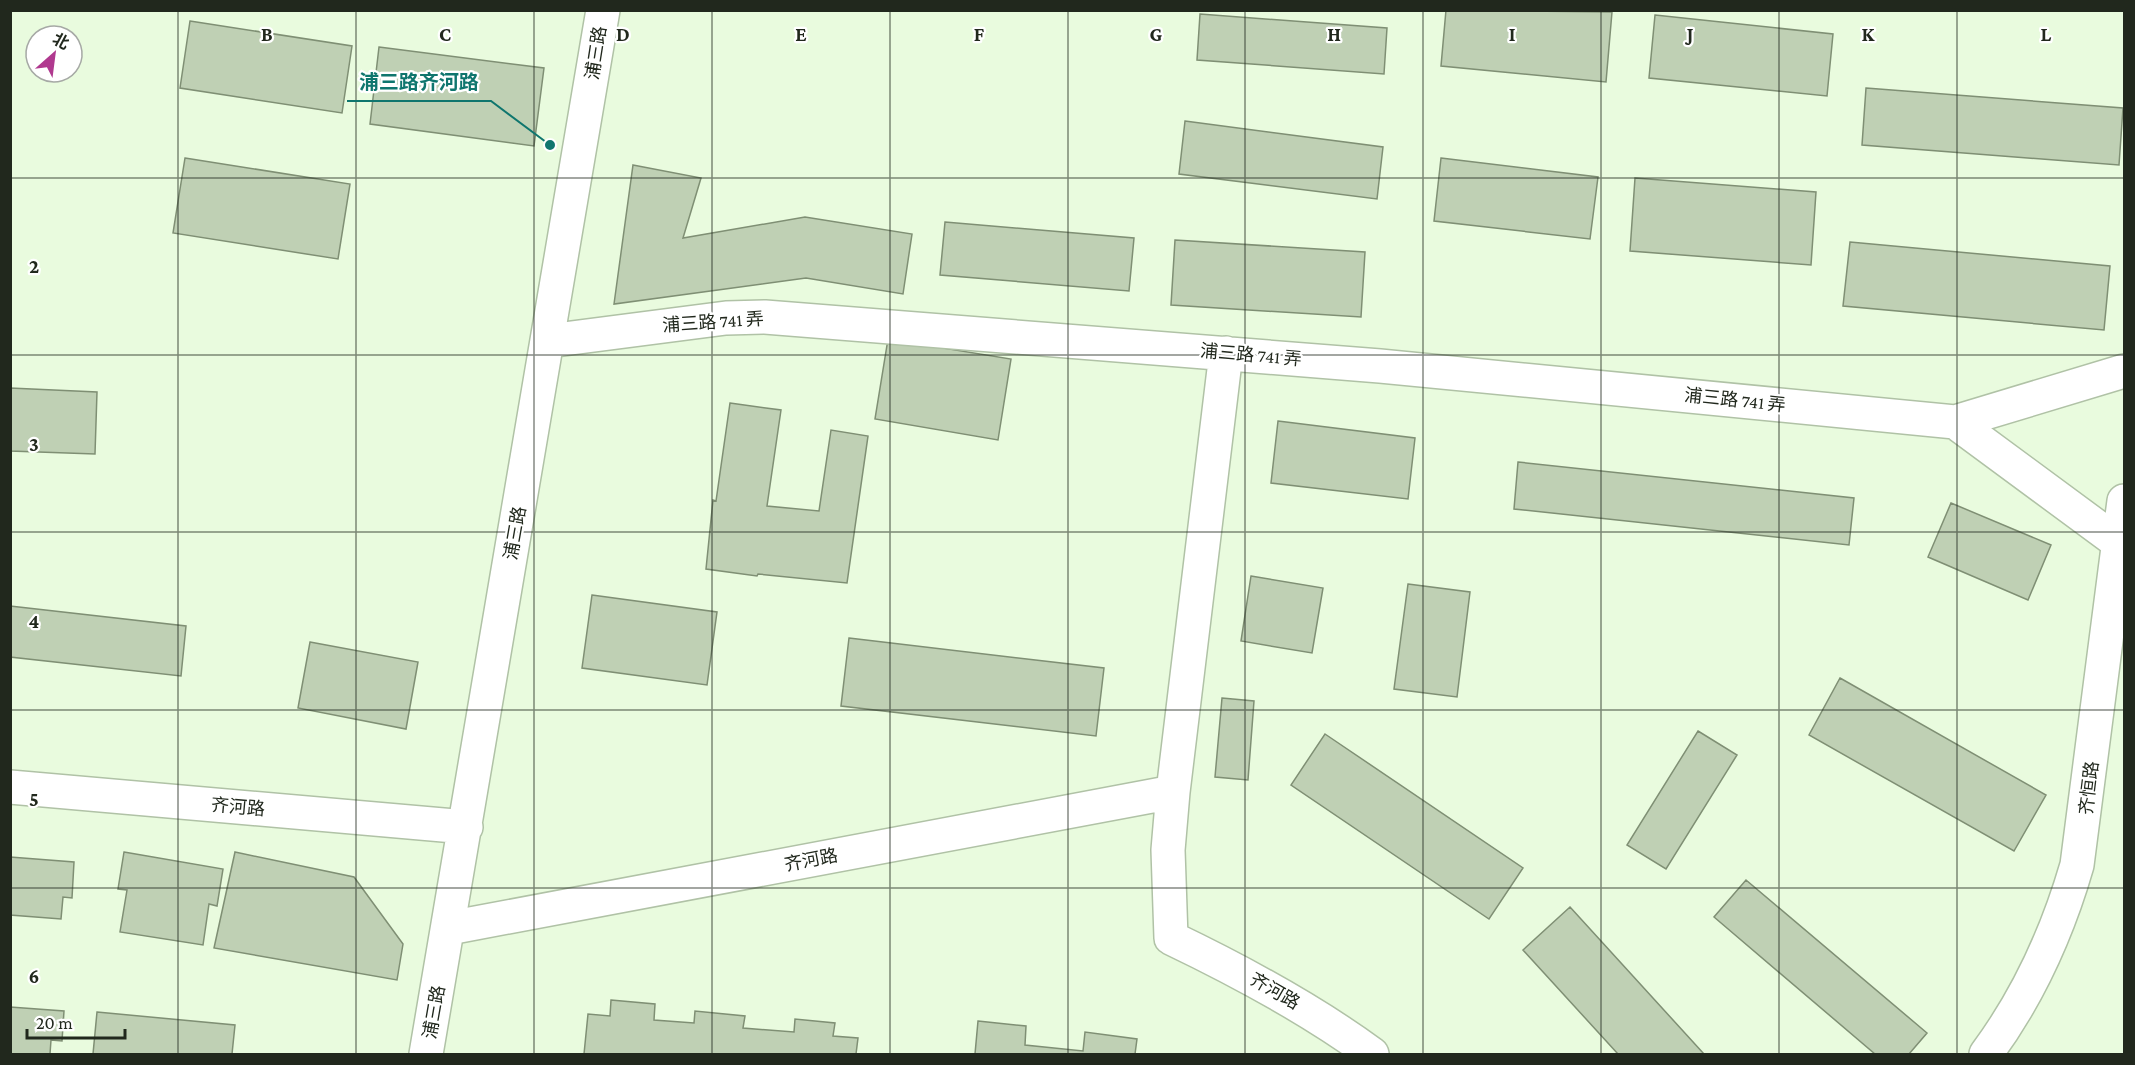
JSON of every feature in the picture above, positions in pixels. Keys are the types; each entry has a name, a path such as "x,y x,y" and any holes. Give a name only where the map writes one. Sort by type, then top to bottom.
{"street":[{"name":"浦三路","path":"426,1054 603,10"},
{"name":"浦三路 741 弄","path":"548,340 744,317 1380,366 1955,422"},
{"path":"1173,792 1226,353"},
{"path":"1955,422 2124,371"},
{"path":"1955,422 2119,543"},
{"name":"齐恒路","path":"1986,1054 2024,997 2044,958 2062,914 2077,865 2086,815 2124,501"},
{"name":"齐河路","path":"10,787 466,827"},
{"name":"齐河路","path":"449,928 1173,792 1168,850 1172,938 1257,980 1331,1024 1372,1054"}],"building":[{"path":"1446,10 1612,12 1606,82 1441,66"},
{"path":"1200,14 1387,28 1384,74 1197,60"},
{"path":"1655,15 1833,34 1827,96 1649,78"},
{"path":"190,21 352,46 342,113 180,88"},
{"path":"379,47 544,68 534,146 370,124"},
{"path":"1866,88 2123,108 2119,165 1862,145"},
{"path":"1185,121 1383,147 1377,199 1179,174"},
{"path":"185,158 350,184 338,259 173,233"},
{"path":"1441,158 1598,177 1590,239 1434,221"},
{"path":"633,165 701,178 683,238 805,217 912,234 903,294 806,278 614,304"},
{"path":"1635,178 1816,192 1811,265 1630,251"},
{"path":"945,222 1134,238 1129,291 940,275"},
{"path":"1175,240 1365,252 1361,317 1171,305"},
{"path":"1850,242 2110,266 2104,330 1843,306"},
{"path":"888,339 1011,359 998,440 875,419"},
{"path":"10,388 97,392 95,454 10,451"},
{"path":"730,403 781,410 767,506 819,511 831,430 868,436 847,583 758,574 757,576 706,569 713,500 716,501"},
{"path":"1278,421 1415,438 1408,499 1271,483"},
{"path":"1518,462 1854,498 1849,545 1514,509"},
{"path":"1951,503 2051,545 2028,600 1928,557"},
{"path":"1251,576 1323,588 1312,653 1241,641"},
{"path":"1408,584 1470,592 1457,697 1394,689"},
{"path":"592,595 717,612 707,685 582,668"},
{"path":"10,606 186,626 181,676 10,657"},
{"path":"849,638 1104,668 1096,736 841,706"},
{"path":"310,642 418,662 406,729 298,708"},
{"path":"1840,678 2046,795 2014,851 1809,735"},
{"path":"1222,698 1254,701 1248,780 1215,777"},
{"path":"1698,731 1737,755 1666,869 1627,845"},
{"path":"1325,734 1523,868 1489,919 1291,785"},
{"path":"124,852 223,869 217,906 209,904 203,945 120,932 127,890 118,889"},
{"path":"235,852 354,877 403,944 397,980 214,948"},
{"path":"10,857 74,862 72,898 63,897 61,919 10,915"},
{"path":"1746,880 1927,1033 1909,1054 1875,1054 1714,917"},
{"path":"1570,907 1704,1054 1618,1054 1523,950"},
{"path":"611,1000 655,1004 654,1020 694,1023 695,1011 745,1016 743,1028 794,1032 795,1019 835,1023 833,1036 858,1038 856,1054 584,1054 588,1014 610,1016"},
{"path":"10,1007 64,1011 62,1041 51,1040 50,1054 10,1054"},
{"path":"97,1012 235,1025 232,1054 93,1054"},
{"path":"978,1021 1026,1026 1025,1045 1083,1051 1085,1032 1137,1039 1135,1054 975,1054"}],"place":[{"name":"浦三路齐河路","path":"550,145"}]}
